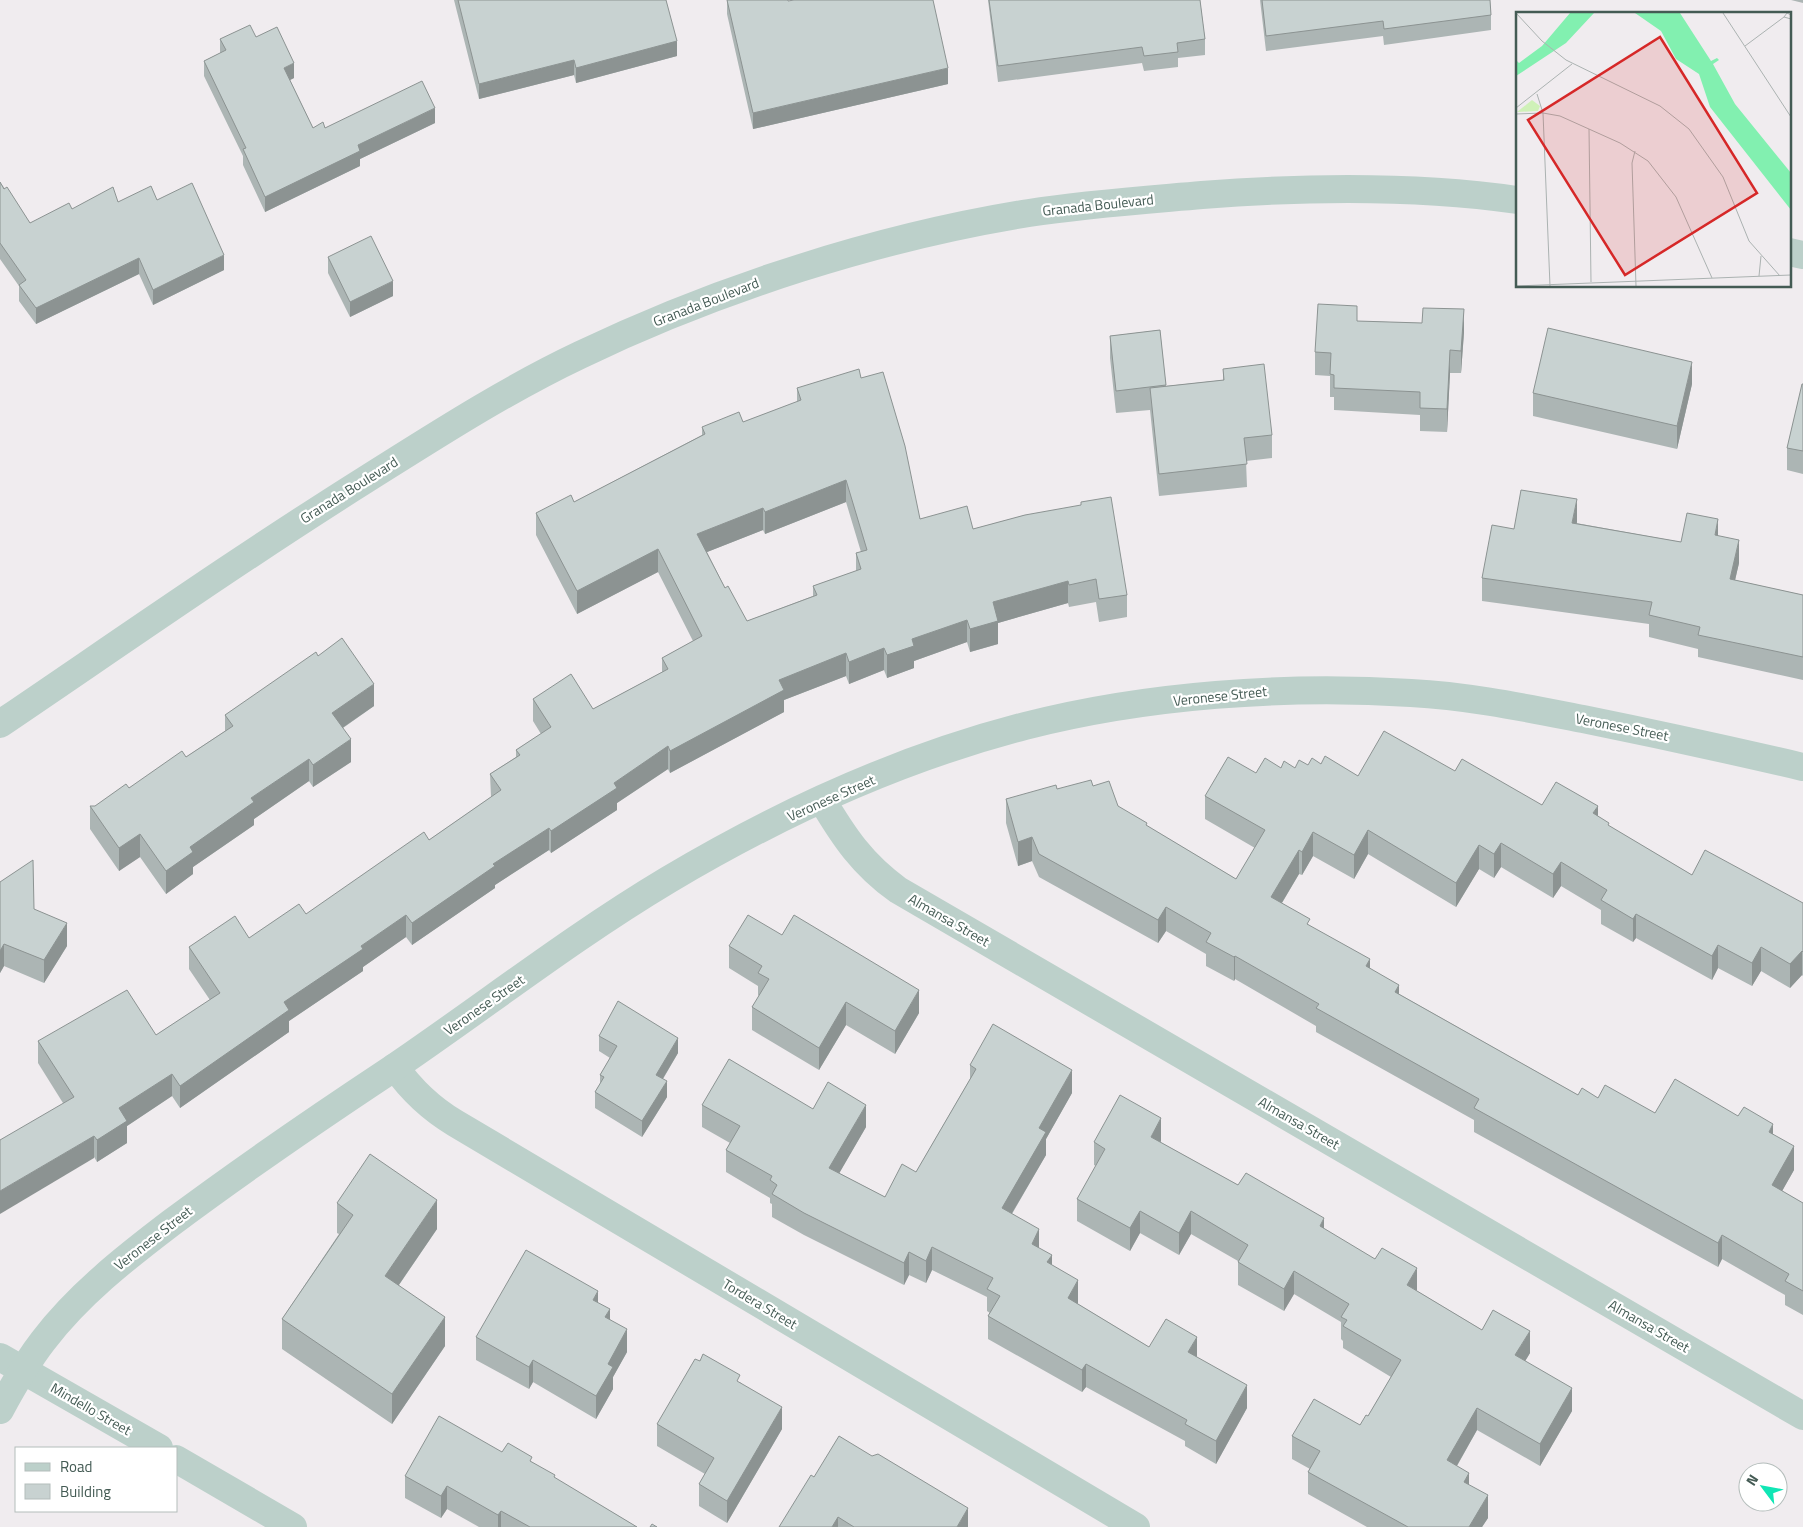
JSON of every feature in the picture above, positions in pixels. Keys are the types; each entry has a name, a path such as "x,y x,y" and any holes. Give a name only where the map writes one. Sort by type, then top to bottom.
{"street":[{"name":"Granada Boulevard","path":"0,724 276,537 421,445 576,356 628,332 745,286 813,264 921,235 1028,213 1135,201 1278,189 1424,192 1516,200"},
{"path":"1790,252 1803,255"},
{"name":"Veronese Street","path":"0,1410 11,1363 45,1338 70,1310 138,1248 284,1141 395,1067 621,909 688,869 822,800 918,760 1025,726 1076,715 1152,703 1224,695 1301,690 1415,693 1486,701 1692,741 1803,767"},
{"name":"Almansa Street","path":"822,800 846,840 859,856 898,890 1803,1416"},
{"name":"Tordera Street","path":"395,1067 410,1088 446,1118 1136,1527"},
{"name":"Mindello Street","path":"11,1363 156,1447"},
{"path":"178,1460 293,1527"}],"building":[{"path":"458,0 666,0 677,41 576,68 574,60 479,84"},
{"path":"727,0 933,0 948,68 753,113"},
{"path":"989,0 1200,0 1205,39 1177,43 1178,52 1144,56 1142,47 998,66"},
{"path":"1262,0 1490,0 1491,15 1384,29 1383,21 1266,36"},
{"path":"250,25 256,37 277,27 294,63 284,68 313,128 323,122 325,128 422,81 435,108 358,145 360,151 265,197 243,149 246,148 204,61 226,50 220,39"},
{"path":"0,182 4,189 7,187 30,223 69,203 72,209 113,187 118,202 151,186 157,200 192,183 224,255 153,290 139,258 36,308 19,285 26,280 0,243"},
{"path":"371,236 393,281 350,302 328,257"},
{"path":"1318,304 1357,306 1357,321 1422,323 1423,308 1464,309 1461,351 1450,350 1447,409 1420,408 1420,392 1334,388 1334,375 1330,374 1331,353 1315,352"},
{"path":"1548,328 1692,362 1677,426 1533,393"},
{"path":"1160,330 1166,385 1116,391 1110,336"},
{"path":"1264,364 1272,435 1244,438 1247,464 1159,474 1150,388 1224,380 1223,369"},
{"path":"859,369 861,378 883,372 905,446 920,519 967,506 973,529 1025,515 1081,505 1081,502 1111,497 1127,595 1099,599 1096,579 1069,585 1068,581 993,602 998,621 970,629 967,620 912,639 914,646 887,655 884,648 849,662 846,653 779,680 784,690 670,751 668,746 614,783 617,788 551,831 549,828 493,864 495,866 412,923 406,915 361,946 363,949 284,1002 289,1010 180,1086 172,1074 119,1108 127,1121 97,1140 94,1136 0,1191 0,1140 74,1097 38,1041 127,990 156,1035 220,993 189,947 235,916 249,938 299,904 306,914 424,832 429,840 501,790 490,774 520,755 516,750 551,727 533,699 571,674 593,709 668,669 662,658 702,636 658,549 577,591 536,513 571,495 574,502 705,434 702,427 739,412 743,422 801,400 797,388","holes":["846,480 867,550 856,553 861,569 813,586 817,595 747,621 728,586 725,588 697,534 763,508 765,512"]},
{"path":"1803,384 1803,451 1787,448"},
{"path":"1521,490 1577,499 1572,523 1681,542 1687,513 1718,519 1715,535 1739,540 1730,579 1803,595 1803,657 1698,635 1700,627 1649,615 1652,602 1482,578 1492,525 1514,529"},
{"path":"342,638 374,684 332,713 351,739 313,765 309,759 251,798 254,802 190,847 193,852 166,871 140,834 119,848 90,806 95,806 126,784 129,788 182,751 186,757 233,726 225,715 316,652 318,656"},
{"path":"1384,731 1455,771 1462,759 1542,805 1556,782 1598,806 1593,813 1609,823 1608,825 1692,875 1705,850 1803,903 1803,952 1790,964 1761,947 1752,963 1718,945 1712,956 1636,914 1633,919 1601,900 1607,890 1561,862 1553,874 1501,843 1494,854 1479,845 1456,883 1368,830 1354,855 1313,832 1302,852 1299,850 1271,897 1310,919 1307,924 1370,959 1366,966 1399,985 1395,992 1578,1095 1582,1088 1598,1098 1605,1085 1655,1113 1675,1079 1738,1116 1744,1107 1773,1124 1769,1132 1794,1146 1772,1185 1803,1203 1803,1291 1785,1281 1789,1274 1722,1235 1718,1243 1474,1108 1479,1099 1316,1008 1319,1004 1235,956 1206,942 1211,933 1166,907 1158,920 1039,854 1032,837 1018,842 1006,799 1056,785 1057,789 1091,780 1093,786 1109,781 1118,806 1236,879 1265,830 1205,796 1228,757 1256,773 1265,758 1281,768 1284,761 1295,768 1299,760 1308,765 1312,758 1321,764 1325,756 1358,776"},
{"path":"33,860 34,909 67,923 44,960 4,944 0,951 0,882"},
{"path":"748,915 782,935 794,915 919,990 895,1031 846,1002 819,1048 752,1007 769,979 758,973 762,966 729,946"},
{"path":"618,1001 678,1038 656,1075 667,1081 642,1121 595,1092 604,1077 600,1075 617,1046 599,1036"},
{"path":"993,1024 1072,1070 1039,1128 1046,1132 1002,1208 1039,1229 1032,1244 1052,1255 1047,1262 1078,1280 1068,1298 1149,1347 1166,1319 1197,1337 1188,1352 1247,1385 1216,1441 1185,1424 1187,1420 1086,1364 1082,1370 988,1316 1000,1296 987,1289 993,1278 932,1247 926,1261 909,1252 904,1263 804,1213 772,1194 777,1185 770,1180 772,1176 726,1150 740,1126 702,1105 729,1059 813,1109 828,1082 866,1105 829,1168 885,1197 902,1164 916,1172 976,1069 970,1065"},
{"path":"1120,1095 1161,1118 1151,1137 1238,1185 1246,1173 1324,1218 1320,1226 1375,1259 1382,1248 1417,1268 1407,1285 1482,1330 1493,1310 1530,1331 1515,1355 1572,1388 1540,1444 1477,1408 1447,1460 1469,1473 1464,1482 1488,1495 1469,1527 1408,1527 1308,1472 1320,1451 1292,1436 1314,1399 1360,1425 1366,1415 1368,1416 1401,1360 1343,1326 1347,1320 1341,1317 1349,1304 1294,1271 1284,1289 1238,1262 1248,1245 1191,1211 1179,1233 1140,1211 1130,1228 1077,1199 1105,1149 1094,1142"},
{"path":"370,1154 437,1200 385,1276 445,1317 392,1394 282,1319 353,1215 337,1203"},
{"path":"526,1250 598,1291 593,1300 610,1309 605,1317 627,1329 608,1364 613,1367 596,1396 533,1360 529,1367 476,1337"},
{"path":"703,1354 740,1375 737,1381 782,1407 727,1501 699,1484 714,1458 657,1424 695,1359 700,1361"},
{"path":"439,1416 502,1452 508,1443 532,1457 530,1461 555,1475 554,1477 637,1527 530,1527 501,1511 498,1515 447,1486 441,1496 405,1476"},
{"path":"839,1436 872,1456 878,1454 968,1508 957,1527 854,1527 838,1517 832,1527 779,1527 811,1475 814,1477"}]}
